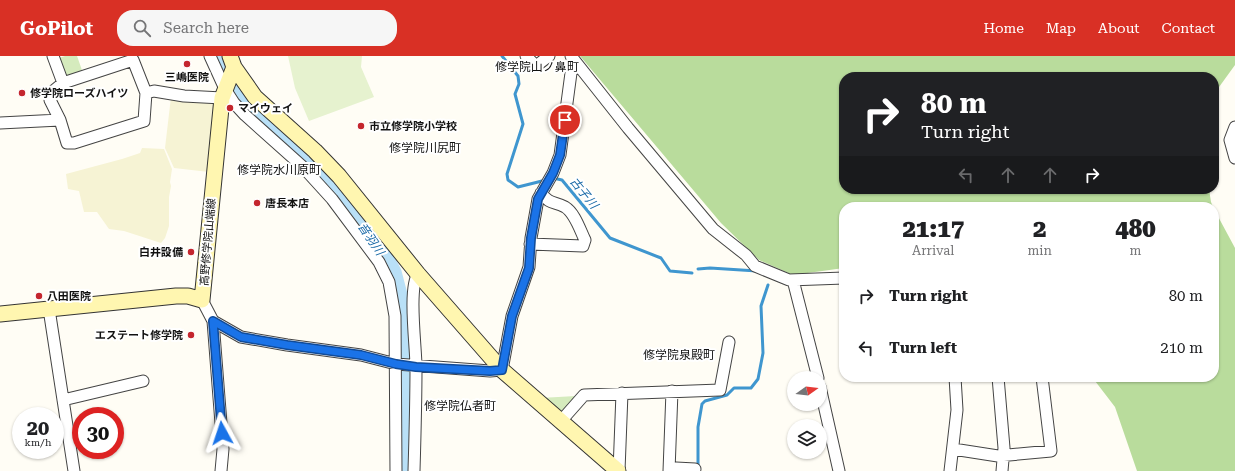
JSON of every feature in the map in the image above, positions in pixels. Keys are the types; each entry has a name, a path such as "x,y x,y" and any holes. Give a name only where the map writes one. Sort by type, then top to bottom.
{"street":[{"path":"53,56 63,83"},
{"path":"210,56 228,78 245,115 302,166 320,185 379,262 389,282 393,298 396,364 396,471"},
{"path":"526,56 536,66 549,56"},
{"path":"502,370 512,316 529,268 530,244 538,199 553,173 560,155 572,57"},
{"path":"572,57 628,128 713,229 746,255 755,266 776,276 792,280 839,278"},
{"path":"133,60 146,93 144,121 74,143 67,143 60,120 50,100 52,92 63,83 133,60"},
{"path":"146,93 154,91 184,96 228,78"},
{"path":"228,78 255,97 315,151 339,176 418,274 502,370 619,471"},
{"name":"高野修学院山端線","path":"0,314 176,296 188,296 202,300 228,78"},
{"path":"0,123 60,120"},
{"path":"1235,127 1230,140 1235,158"},
{"path":"530,244 583,246 585,240 571,211 565,207 548,202 542,193"},
{"path":"414,471 416,367 413,312 415,278 418,274"},
{"path":"792,280 816,371"},
{"path":"202,300 213,321 223,449 221,471"},
{"path":"49,310 74,471"},
{"path":"213,321 241,337 361,355 396,364 416,367 490,371 502,370"},
{"path":"561,421 584,395 720,390 729,342"},
{"path":"63,400 143,381"},
{"path":"950,471 957,410 955,382"},
{"path":"998,382 1004,448 1002,471"},
{"path":"953,449 1003,456 1051,451 1043,382"},
{"path":"671,471 672,391"},
{"path":"619,471 622,393"},
{"path":"825,411 839,471"},
{"path":"671,471 676,468 695,469"}],"shaded area":[{"path":"171,97 217,102 209,172 174,168 165,148"},
{"path":"142,148 164,149 172,169 169,197 169,226 165,238 161,243 124,231 109,229 97,212 84,212 79,191 68,189 66,174 140,153"}],"green space":[{"path":"65,56 77,56 83,73 66,78 59,58"},
{"path":"288,56 362,56 361,67 374,97 309,121 295,88"},
{"path":"580,56 1235,56 1235,65 1219,87 1219,72 839,72 839,194 1210,194 1211,202 839,202 839,269 793,275 759,260 721,223"},
{"path":"1219,218 1235,248 1235,471 1137,471 1115,407 1096,382 1219,382"},
{"path":"576,396 560,413 540,398"}],"waterway":[{"name":"音羽川","path":"219,56 228,75 245,103 320,173 344,199 381,250 393,272 404,314 406,447 404,471"},
{"name":"古子川","path":"502,56 518,76 519,84 515,94 523,124 507,174 508,180 518,187 546,180"},
{"name":"古子川","path":"553,178 562,180 610,238 661,258 670,271 692,273"},
{"name":"古子川","path":"698,269 710,268 757,271"},
{"name":"古子川","path":"698,467 698,427 702,404 705,401 727,395 734,388 751,388 758,379 763,353 761,306 768,285"}],"place":[{"name":"三嶋医院","path":"187,64"},
{"name":"修学院ローズハイツ","path":"22,93"},
{"name":"マイウェイ","path":"230,108"},
{"name":"市立修学院小学校","path":"361,126"},
{"name":"唐長本店","path":"257,203"},
{"name":"白井設備","path":"191,252"},
{"name":"八田医院","path":"39,296"},
{"name":"エステート修学院","path":"191,335"}],"district":[{"name":"修学院山ノ鼻町","path":"537,67"},
{"name":"修学院川尻町","path":"425,148"},
{"name":"修学院水川原町","path":"279,170"},
{"name":"修学院泉殿町","path":"679,355"},
{"name":"修学院仏者町","path":"460,406"}],"route":[{"path":"222,433 213,321 241,337 361,355 396,364 416,367 490,371 502,370 512,316 529,268 531,238 538,199 553,173 560,155 565,120"}]}
